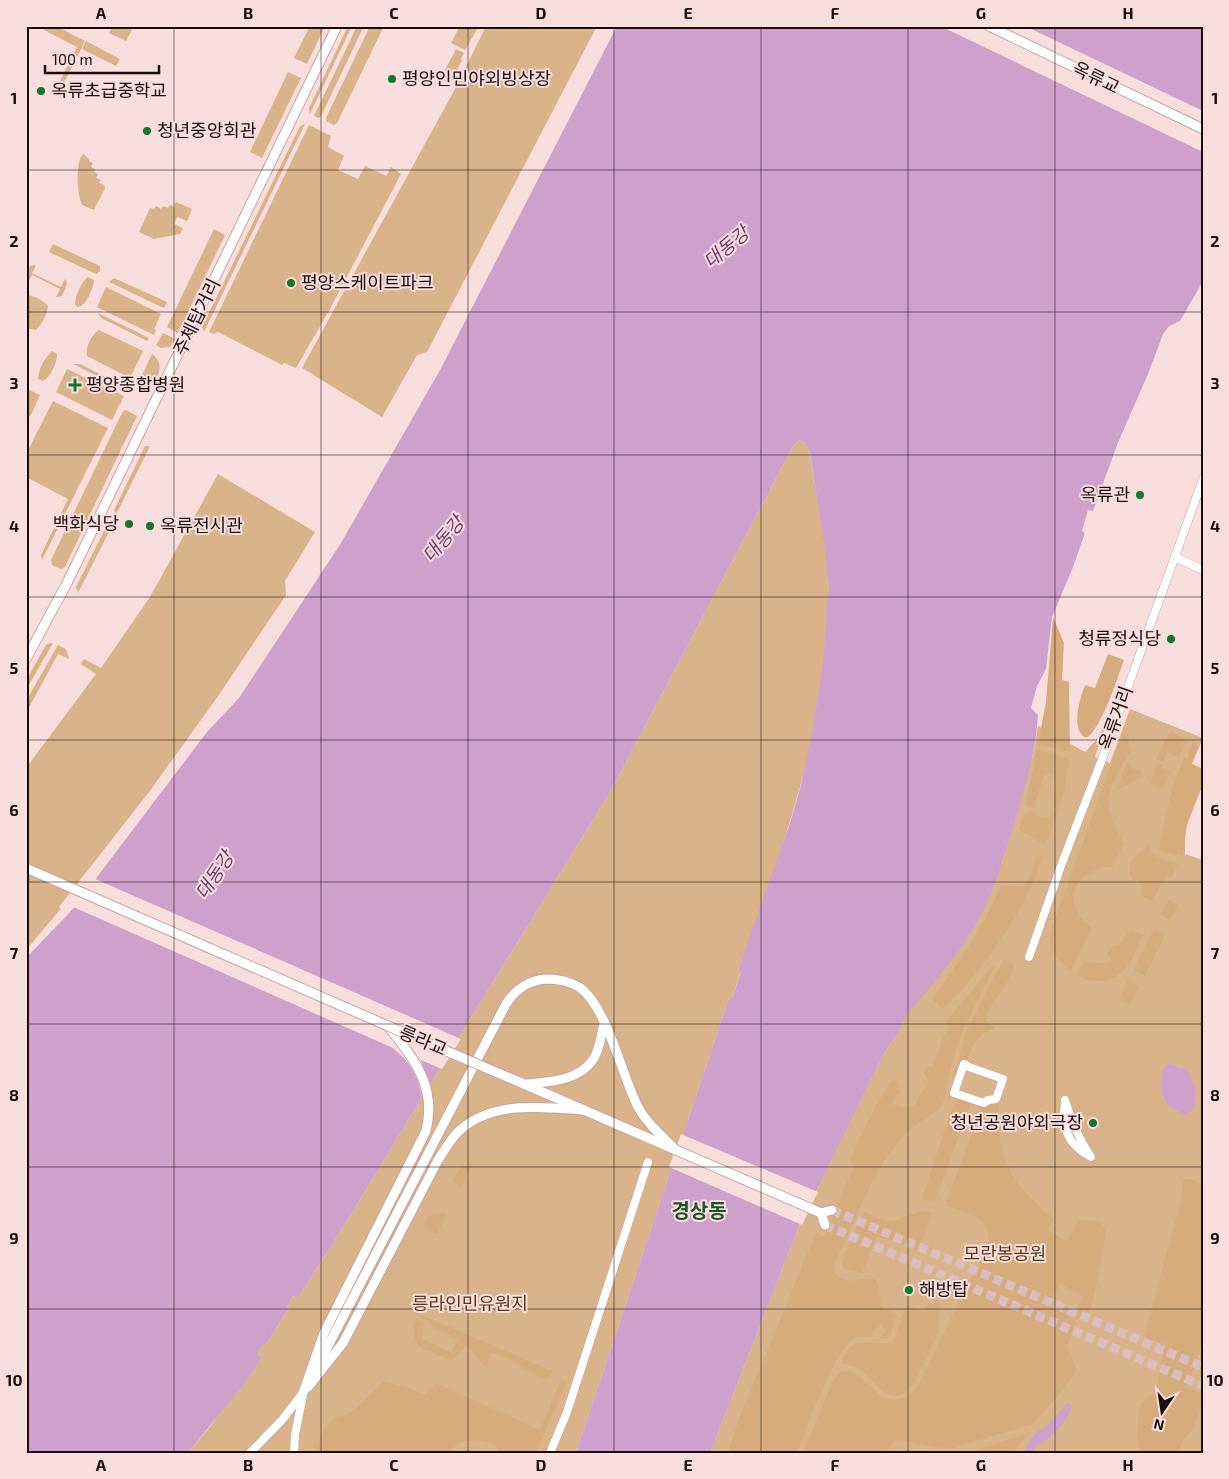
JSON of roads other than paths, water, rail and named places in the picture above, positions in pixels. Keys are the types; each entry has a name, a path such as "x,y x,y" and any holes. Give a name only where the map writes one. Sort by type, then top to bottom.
{"main road":[{"name":"주체탑거리","path":"26,659 67,583 337,26"},
{"name":"옥류교","path":"989,26 1203,129"},
{"name":"릉라교","path":"26,868 821,1213"},
{"path":"303,1393 506,1004 517,990 540,980 555,979 567,981 585,993 594,1003 642,1112 655,1130 676,1150"},
{"path":"524,1084 559,1080 584,1070 594,1058 604,1024"},
{"path":"303,1393 324,1334 426,1131 430,1111 429,1100 418,1068 388,1026"},
{"path":"303,1393 343,1343 438,1160 457,1132 469,1123 492,1112 539,1106 584,1110"},
{"path":"825,1225 821,1213 832,1210"}],"street":[{"name":"옥류거리","path":"1030,957 1062,863 1203,479"},
{"path":"1175,557 1203,570"},
{"path":"964,1064 1003,1079 996,1099 988,1100 984,1103 954,1093 964,1064"},
{"path":"1065,1100 1078,1138 1090,1157 1072,1144 1064,1124 1065,1100"},
{"path":"550,1453 567,1412 648,1162"},
{"path":"250,1453 282,1420 303,1393"},
{"path":"294,1453 295,1435 303,1393"}],"water":[{"name":"대동강","path":"617,26 1203,26 1203,281 1180,321 1169,326 1163,334 1117,445 1093,511 1088,510 1082,531 1085,533 1052,617 1046,669 1037,686 1031,708 1038,715 1032,759 1025,787 989,898 969,936 953,959 901,1023 902,1027 884,1054 799,1226 710,1453 576,1453 729,998 732,999 741,972 738,970 791,820 801,785 818,696 829,587 810,453 805,442 799,440 793,446 609,794 350,1216 298,1298 293,1296 287,1307 289,1308 266,1344 264,1343 257,1354 262,1357 243,1385 188,1453 26,1453 26,958 72,910 207,732 239,698 341,543 440,370"},
{"path":"1169,1064 1175,1065 1179,1069 1182,1068 1189,1073 1196,1090 1194,1108 1187,1114 1181,1113 1169,1106 1163,1096 1162,1077 1165,1067"},
{"path":"1067,1403 1071,1404 1071,1408 1067,1418 1050,1436 1036,1446 1032,1453 1024,1453 1034,1435 1044,1429"}],"tunnel":[{"path":"832,1210 1203,1367"},
{"path":"825,1225 1203,1386"}],"place":[{"name":"평양인민야외빙상장","path":"392,79"},
{"name":"옥류초급중학교","path":"41,91"},
{"name":"청년중앙회관","path":"147,131"},
{"name":"평양스케이트파크","path":"291,283"},
{"name":"평양종합병원","path":"75,385"},
{"name":"옥류관","path":"1140,495"},
{"name":"백화식당","path":"129,524"},
{"name":"옥류전시관","path":"150,526"},
{"name":"청류정식당","path":"1171,639"},
{"name":"청년공원야외극장","path":"1093,1123"},
{"name":"해방탑","path":"909,1290"}],"district":[{"name":"경상동","path":"699,1211"}],"park label":[{"name":"모란봉공원","path":"1005,1254"},
{"name":"릉라인민유원지","path":"470,1304"}]}
